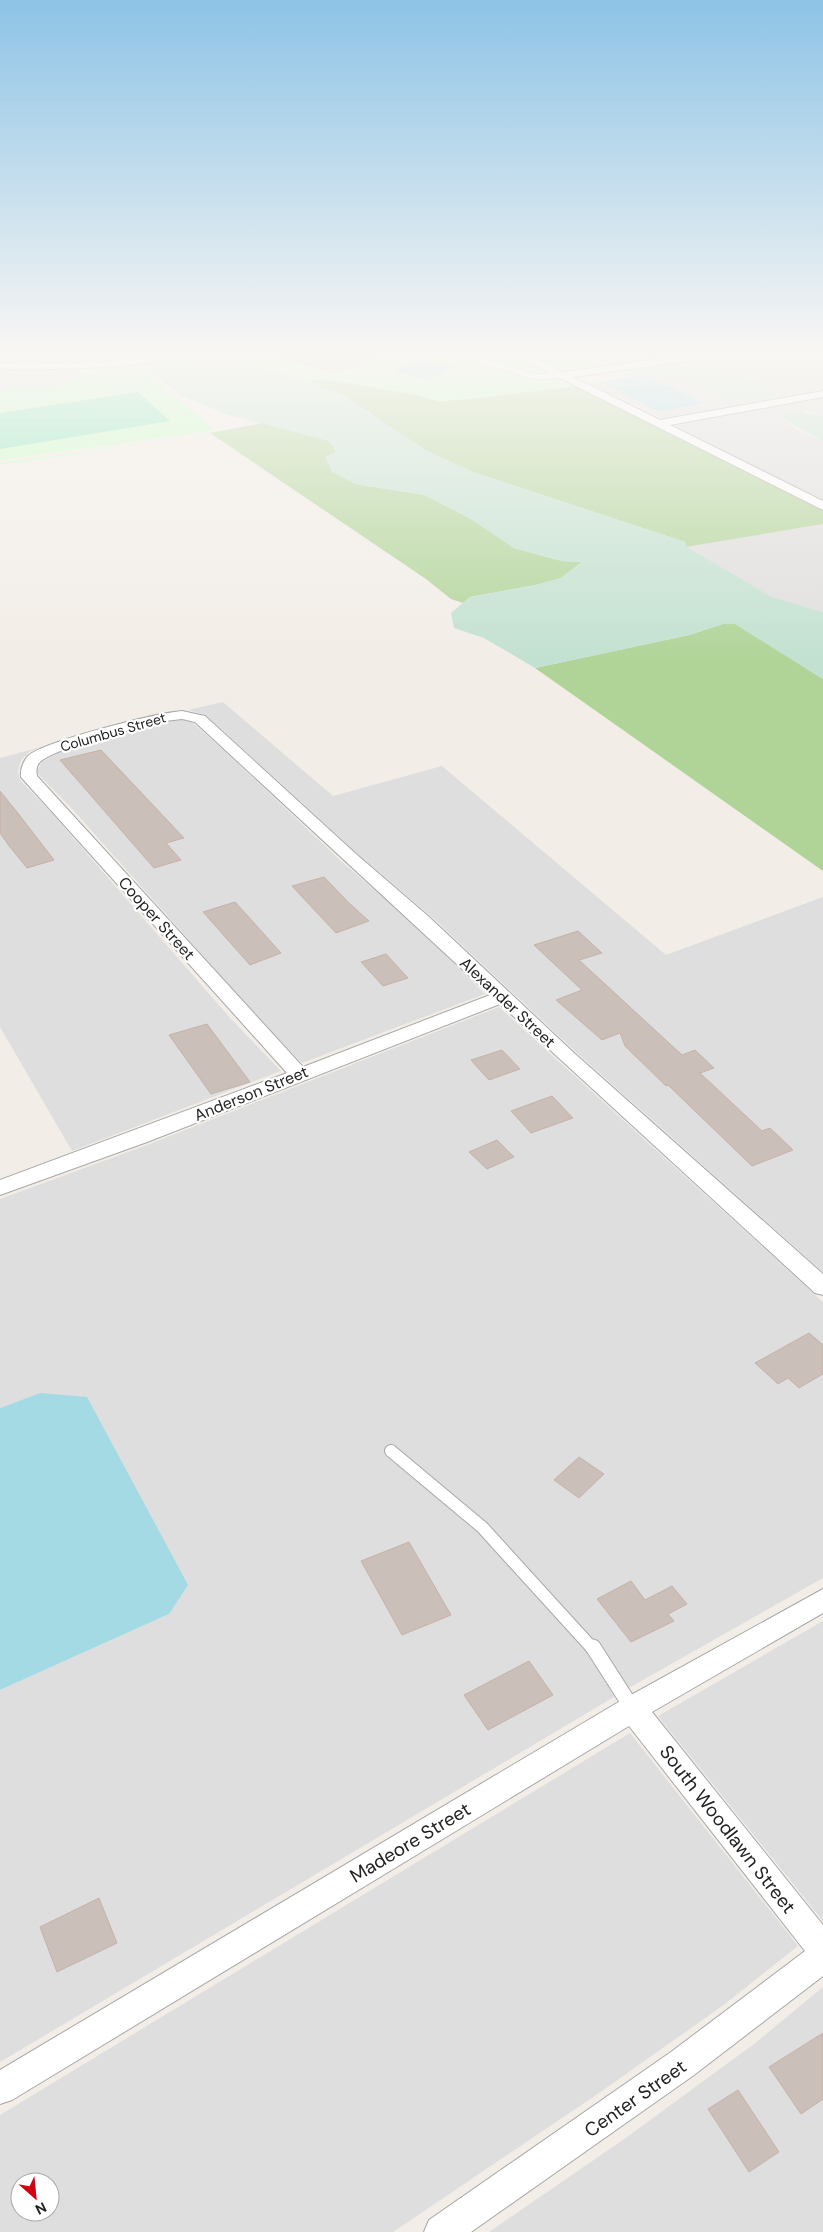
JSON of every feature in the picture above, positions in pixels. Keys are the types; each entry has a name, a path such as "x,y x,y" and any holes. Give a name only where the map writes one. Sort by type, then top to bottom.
{"street":[{"path":"722,454 823,506"},
{"name":"Columbus Street","path":"34,759 55,748 164,716 182,715 194,717"},
{"name":"Alexander Street","path":"194,717 200,719 239,754 350,858 422,920 501,997 823,1287"},
{"name":"Cooper Street","path":"34,759 28,770 29,777 66,815 242,1015 298,1074"},
{"name":"Anderson Street","path":"0,1188 140,1137 298,1074 501,997"},
{"name":"Madeore Street","path":"0,2088 632,1709 823,1600"},
{"name":"South Woodlawn Street","path":"632,1709 823,1949"},
{"name":"Center Street","path":"442,2232 613,2115 700,2052 823,1956"}],"lane":[{"path":"390,1450 482,1527 593,1648 632,1709"}],"shaded area":[{"path":"731,454 823,454 823,501"},
{"path":"823,524 823,612 772,597 686,547"},
{"path":"223,702 333,796 442,766 666,955 823,897 823,1272 577,1053 432,917 359,855 206,715 188,710"},
{"path":"181,720 193,723 231,757 341,861 413,923 485,994 302,1063 252,1011 75,812 39,775 37,770 42,762 60,752 168,721"},
{"path":"41,747 29,752 21,760 18,771 20,780 56,818 231,1019 281,1071 72,1151 0,1027 0,758"},
{"path":"499,1007 823,1302 823,1578 634,1685 0,2062 0,1690 169,1614 40,1393 0,1408 0,1199 147,1145"},
{"path":"823,1621 823,1921 658,1716"},
{"path":"630,1733 798,1946 725,2004 599,2093 393,2232 0,2232 0,2115"},
{"path":"823,1987 823,2232 489,2232 627,2137 754,2044"}],"green space":[{"path":"0,454 42,454 0,460"},
{"path":"63,454 71,454 0,465 0,463"},
{"path":"241,454 338,454 355,484 425,495 471,519 514,548 562,561 582,562 561,578 536,585 470,597 463,603 451,599 426,579"},
{"path":"331,454 434,454 473,472 685,542 687,547 772,597 823,612 823,679 735,624 723,624 689,635 535,668 484,638 454,628 451,613 470,597 536,585 561,578 582,562 562,561 514,548 471,519 425,495 355,484 332,472 325,457"},
{"path":"434,454 713,454 823,510 823,524 686,547 685,542 473,472"},
{"path":"723,624 736,624 823,679 823,871 535,668 689,635"}],"water":[{"path":"40,1393 87,1397 188,1585 169,1614 0,1690 0,1408"}],"building":[{"path":"101,750 184,838 166,843 181,860 154,868 60,760"},
{"path":"0,791 54,860 27,868 10,847 0,833"},
{"path":"324,877 369,921 336,933 292,886"},
{"path":"235,902 281,953 250,965 203,912"},
{"path":"578,931 602,953 579,960 682,1055 695,1050 714,1068 700,1073 762,1131 770,1128 793,1150 752,1166 625,1046 620,1033 602,1040 556,1000 582,990 534,945"},
{"path":"386,954 408,978 383,986 361,962"},
{"path":"207,1024 250,1082 211,1094 169,1035"},
{"path":"502,1050 520,1069 489,1080 471,1060"},
{"path":"552,1096 573,1118 531,1133 511,1111"},
{"path":"497,1140 514,1157 487,1169 469,1152"},
{"path":"809,1333 823,1345 823,1374 799,1388 788,1378 778,1384 755,1363"},
{"path":"579,1457 604,1474 579,1498 554,1480"},
{"path":"409,1542 451,1615 402,1635 361,1561"},
{"path":"631,1581 645,1600 672,1586 687,1604 668,1614 674,1621 631,1642 597,1599"},
{"path":"529,1661 553,1695 488,1730 464,1695"},
{"path":"99,1898 117,1943 57,1972 40,1927"},
{"path":"823,2033 823,2099 801,2114 769,2067"},
{"path":"738,2090 779,2152 749,2172 708,2109"}]}
